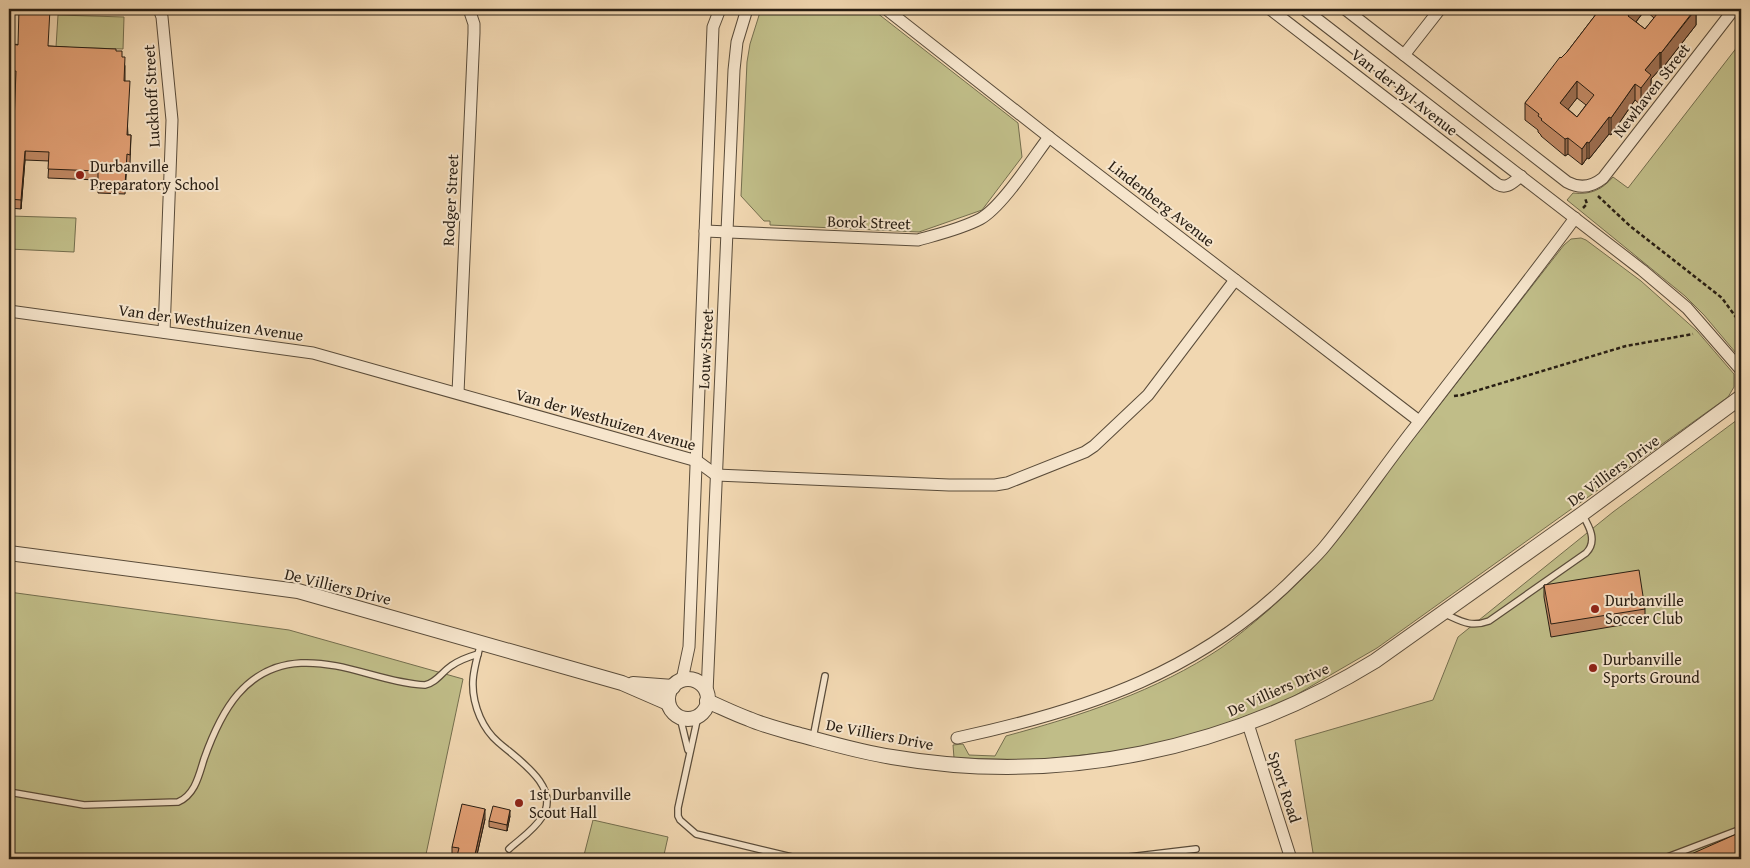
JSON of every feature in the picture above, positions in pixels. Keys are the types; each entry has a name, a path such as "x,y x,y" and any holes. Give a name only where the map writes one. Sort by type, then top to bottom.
{"street":[{"name":"Luckhoff Street","path":"159,9 162,17 172,120 164,332"},
{"name":"Rodger Street","path":"458,393 474,33 474,24 469,9"},
{"name":"Louw Street","path":"678,683 689,647 713,27 720,9"},
{"name":"Louw Street","path":"704,706 735,56 740,29 747,9"},
{"name":"Lindenberg Avenue","path":"886,9 1049,137 1419,421"},
{"name":"Van der Byl Avenue","path":"1270,9 1497,184 1507,186 1521,176"},
{"name":"Van der Byl Avenue","path":"1304,9 1664,289 1687,308 1741,370"},
{"name":"Van der Byl Avenue","path":"1345,9 1567,182 1586,186"},
{"path":"1404,55 1440,9"},
{"name":"Newhaven Street","path":"1586,186 1594,185 1603,178 1734,9"},
{"name":"Borok Street","path":"706,231 918,240 974,221 995,208 1049,137"},
{"name":"De Villiers Drive","path":"956,738 1032,721 1095,701 1130,687 1172,667 1225,635 1274,598 1325,547 1575,218"},
{"path":"716,475 949,486 1007,483 1086,452 1094,446 1148,395 1235,280"},
{"name":"Van der Westhuizen Avenue","path":"9,311 313,352 697,462 716,475"},
{"name":"De Villiers Drive","path":"704,706 854,750 928,763 982,767 1033,767 1094,762 1177,746 1248,724 1294,705 1349,677 1375,661 1582,514 1741,397"},
{"name":"De Villiers Drive","path":"9,553 298,591 479,648 622,683 668,702"},
{"path":"690,680 697,682 703,687 704,706 692,718 680,717 674,714 668,702 670,691 678,683 690,680"},
{"name":"De Villiers Drive","path":"622,683 678,683"},
{"name":"Sport Road","path":"1248,724 1291,859"}],"lane":[{"path":"1442,613 1469,624 1480,624 1489,621 1591,548 1592,541 1589,527 1582,514"},
{"path":"9,792 84,805 178,802 191,792 222,716 237,694 254,678 268,670 301,663 330,665 424,685 432,683 449,667 479,648"},
{"path":"479,648 472,691 481,718 497,741 522,762 540,781 546,796 544,815 536,825 508,849"},
{"path":"813,738 825,676"},
{"path":"704,706 689,752 678,808 680,820 696,834 800,859"},
{"path":"680,717 689,752"},
{"path":"1662,859 1741,829"},
{"path":"1112,859 1196,849"}],"path":[{"path":"1575,218 1586,204 1586,186"},
{"path":"1586,186 1630,226 1722,298 1741,324"},
{"path":"1438,398 1462,395 1626,346 1689,336 1706,329"}],"shaded area":[{"path":"761,9 872,9 1018,123 1022,157 982,210 919,232 770,225 770,221 764,221 741,196 747,62 750,44"},
{"path":"58,15 124,17 123,49 56,47"},
{"path":"1741,42 1741,359 1704,315 1685,296 1567,200 1573,193 1595,191 1613,177 1628,188"},
{"path":"10,216 76,218 74,252 9,249"},
{"path":"1581,238 1641,281 1697,331 1734,374 1734,387 1728,397 1377,648 1289,699 1197,734 1127,750 1037,760 954,758 953,745 963,744 969,755 995,756 1006,736 1090,711 1171,677 1221,648 1256,621 1310,571 1564,245 1571,239"},
{"name":"Durbanville Sports Ground","path":"1741,417 1741,859 1314,859 1295,740 1433,700 1458,637 1613,512"},
{"path":"9,592 289,630 463,679 425,859 9,859"},
{"path":"593,820 668,837 663,859 583,859"}],"building":[{"path":"19,9 50,9 48,46 116,49 116,51 122,51 122,57 125,57 124,81 130,81 127,135 131,135 130,155 127,154 125,185 98,184 98,171 48,169 49,152 25,151 21,200 9,199 9,124 14,124 16,71 9,71 9,44 18,45"},
{"path":"1600,9 1633,9 1628,16 1645,29 1661,9 1695,9 1661,53 1645,70 1651,75 1641,88 1635,84 1611,118 1609,117 1582,149 1568,138 1565,139 1541,120 1538,116 1539,114 1525,103 1560,57 1567,52","holes":["1577,81 1594,95 1577,117 1560,103"]},
{"name":"Durbanville Soccer Club","path":"1639,570 1645,609 1551,624 1544,585"},
{"path":"462,804 485,809 474,859 457,856 459,848 452,847"},
{"path":"493,806 510,810 507,825 489,821"},
{"path":"1741,832 1741,859 1680,859"}],"place":[{"name":"Durbanville Preparatory School","path":"80,175"},
{"name":"Durbanville Soccer Club","path":"1595,609"},
{"name":"Durbanville Sports Ground","path":"1593,668"},
{"name":"1st Durbanville Scout Hall","path":"519,803"}]}
